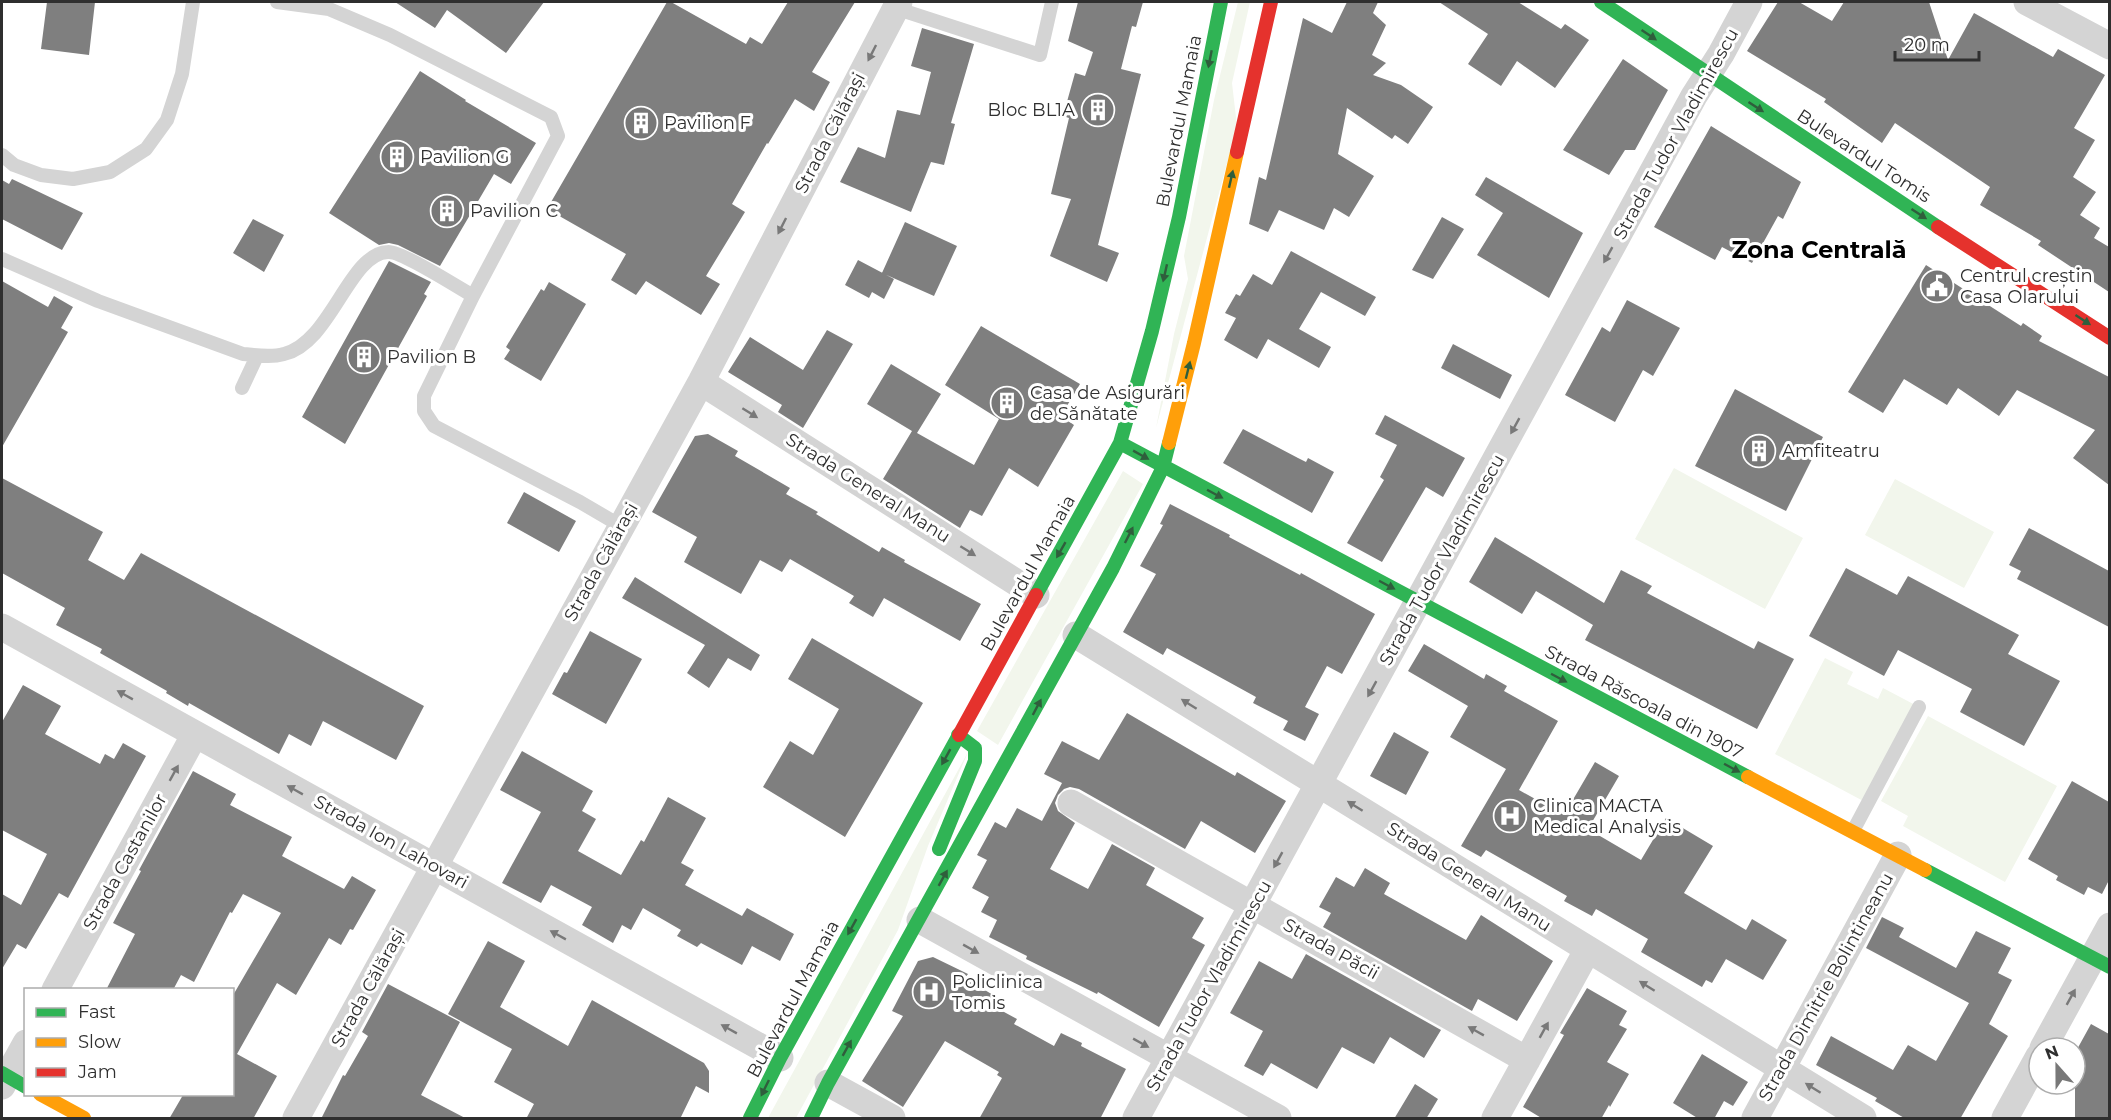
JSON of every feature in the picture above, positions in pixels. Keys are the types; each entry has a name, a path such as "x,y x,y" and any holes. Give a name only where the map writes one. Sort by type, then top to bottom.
{"main road":[{"name":"Bulevardul Mamaia","path":"750,1119 780,1058 1120,443 1152,331 1179,216 1221,2"},
{"path":"811,1119 828,1083 1113,568 1163,467 1194,343 1271,2"},
{"name":"Bulevardul Tomis","path":"1600,2 1707,75 2109,338"},
{"name":"Strada Răscoala din 1907","path":"1120,443 1563,680 2101,962"},
{"path":"914,930 930,870 975,761 975,748 958,735"},
{"path":"42,1096 84,1119"}],"street":[{"name":"Strada Tudor Vladimirescu","path":"1136,1119 1749,2"},
{"path":"2027,2 2109,46"},
{"name":"Strada Călărași","path":"296,1119 701,382 897,5"},
{"name":"Strada General Manu","path":"701,382 1036,595"},
{"name":"Strada Ion Lahovari","path":"2,627 780,1058"},
{"name":"Strada General Manu","path":"1076,635 1863,1119"},
{"name":"Strada Castanilor","path":"56,988 195,734"},
{"name":"Strada Păcii","path":"1071,804 1527,1060"},
{"name":"Strada Dimitrie Bolintineanu","path":"1755,1119 1898,855"},
{"path":"2051,1036 2101,962 2109,926"},
{"path":"914,930 1169,1058 1278,1119"},
{"path":"1495,1119 1588,949"},
{"path":"9,1081 24,1047"},
{"path":"2005,1119 2027,1078"},
{"path":"828,1083 892,1119"}],"lane":[{"path":"2,155 14,165 41,176 73,179 110,172 146,149 167,120 182,74 193,2"},
{"path":"277,2 329,9 390,35 550,117 558,136 473,296 424,396 424,411 434,426 580,502 621,526"},
{"path":"897,5 1040,55 1052,2"},
{"path":"2,260 98,301 243,354 257,356 285,354 305,344 325,322 356,273 374,256 389,251 473,296"},
{"path":"242,388 257,356"},
{"path":"1853,831 1919,707"}],"shaded area":[{"path":"1238,2 1250,2 1232,83 1237,126 1156,428 1174,334 1188,279 1184,256 1214,100"},
{"path":"1674,468 1803,538 1765,609 1635,539"},
{"path":"1123,471 1143,484 998,745 977,731"},
{"path":"1895,479 1994,532 1964,588 1865,535"},
{"path":"1825,658 1853,672 1847,684 1878,699 1883,688 1919,707 1867,803 1775,754"},
{"path":"1928,716 2057,786 2005,882 1903,826 1908,816 1881,801"},
{"path":"968,752 928,846 898,930 796,1118 768,1118"}],"building":[{"path":"47,2 95,2 89,55 41,49"},
{"path":"395,2 544,2 506,53 447,10 435,28"},
{"path":"667,2 671,2 746,44 750,37 762,44 788,2 855,2 812,72 830,82 814,111 795,99 732,204 745,212 706,276 720,284 701,315 646,281 636,295 611,280 626,254 547,209"},
{"name":"Bloc BL1A","path":"1078,2 1143,2 1136,27 1132,26 1121,69 1141,74 1098,245 1119,253 1107,282 1050,256 1071,199 1051,194 1069,118 1063,116 1075,73 1085,76 1093,52 1068,41"},
{"path":"1347,2 1378,2 1373,13 1386,25 1372,55 1386,63 1373,75 1401,85 1433,107 1408,144 1395,135 1392,139 1347,108 1338,154 1374,176 1349,217 1334,208 1324,230 1279,210 1268,232 1249,224 1259,177 1266,180 1303,18 1332,33"},
{"path":"1439,2 1518,2 1561,29 1565,24 1589,40 1555,88 1517,61 1501,86 1468,64 1488,34"},
{"path":"1778,2 1799,2 1832,21 1844,2 1929,2 1948,60 1974,13 2053,57 2058,49 2105,75 2074,128 2095,140 2073,177 2096,192 2080,215 2100,228 2094,238 2109,247 2109,292 2038,245 2041,241 1980,205 1990,187 1895,123 1882,143 1824,102 1826,99 1747,51"},
{"path":"922,28 974,44 951,123 955,124 944,165 931,162 911,212 840,182 858,147 885,158 897,110 920,115 931,72 911,66"},
{"path":"1623,59 1668,90 1635,150 1625,150 1609,175 1563,150"},
{"path":"420,71 536,143 511,184 494,174 440,266 398,245 389,243 379,245 329,213"},
{"path":"1711,126 1801,182 1783,219 1778,216 1752,263 1722,247 1715,260 1654,227"},
{"path":"1486,177 1583,233 1549,298 1477,255 1503,213 1475,195"},
{"path":"12,179 83,213 62,250 2,219 2,180 9,184"},
{"path":"1442,217 1464,229 1433,279 1412,270"},
{"path":"253,219 284,235 264,272 233,253"},
{"path":"905,222 957,246 934,296 882,273"},
{"path":"1291,251 1376,297 1365,316 1321,292 1299,329 1331,347 1319,368 1268,339 1257,359 1224,340 1236,318 1225,313 1236,294 1240,296 1253,274 1272,285"},
{"path":"858,260 894,279 884,299 872,292 869,298 845,285"},
{"name":"Pavilion B","path":"389,261 431,282 424,294 427,296 345,444 302,417"},
{"path":"1926,265 2021,326 2023,323 2042,336 2039,341 2109,377 2109,485 2073,458 2095,430 2017,390 1999,416 1958,388 1947,405 1904,379 1883,413 1848,392"},
{"path":"2,281 48,307 54,296 73,307 61,328 68,332 2,447"},
{"path":"549,282 586,304 541,381 504,359 510,350 506,347 541,289 544,291"},
{"path":"1627,300 1680,328 1653,376 1643,370 1615,422 1565,395 1602,327 1610,332"},
{"path":"981,326 1080,384 1061,416 1074,425 1038,487 1009,468 982,516 970,510 960,528 883,479 912,431 867,404 891,364 941,394 917,433 974,465 999,419 945,385"},
{"path":"827,330 853,344 803,428 778,412 782,405 728,372 750,337 803,370"},
{"path":"1453,344 1512,375 1500,399 1441,368"},
{"name":"Amfiteatru","path":"1735,389 1823,437 1786,511 1695,466"},
{"path":"1385,415 1465,458 1443,497 1426,487 1382,562 1347,543 1384,480 1380,477 1397,445 1375,434"},
{"path":"1243,429 1306,462 1308,458 1334,472 1312,513 1223,463"},
{"path":"708,434 738,451 735,456 790,488 786,494 818,512 816,514 879,552 882,547 905,560 904,562 981,604 960,641 884,598 873,617 849,603 854,596 790,559 782,572 760,560 741,594 684,562 697,537 652,512 695,436"},
{"path":"2,478 103,532 88,560 124,580 141,553 424,706 396,760 323,721 311,746 289,734 279,754 189,703 188,706 166,693 167,691 100,653 102,649 56,625 65,608 2,573"},
{"path":"524,492 576,521 559,552 507,523"},
{"path":"1170,504 1375,614 1342,674 1327,666 1305,707 1319,714 1305,741 1283,730 1288,721 1253,703 1256,697 1167,648 1163,655 1123,632 1156,574 1140,566 1163,525 1160,524"},
{"path":"2029,528 2109,571 2109,627 2017,579 2021,571 2009,565"},
{"path":"1495,537 1604,603 1621,570 1652,586 1647,593 1754,649 1758,641 1794,659 1757,729 1585,640 1593,625 1536,591 1522,614 1469,582"},
{"path":"1846,568 1897,595 1908,576 2019,635 2008,654 2060,681 2024,746 1960,712 1972,689 1898,650 1884,676 1809,636"},
{"path":"635,577 760,655 751,671 728,658 709,688 687,673 705,645 622,598"},
{"path":"590,631 642,659 606,724 552,694 564,672 567,673"},
{"path":"812,638 923,703 845,837 763,787 790,741 813,755 839,709 788,679"},
{"path":"1424,644 1484,679 1486,674 1507,686 1504,691 1558,721 1519,790 1564,815 1595,762 1619,776 1588,829 1641,860 1666,818 1713,846 1684,893 1746,930 1752,919 1787,940 1763,980 1726,959 1712,983 1706,980 1702,987 1641,952 1648,939 1596,909 1592,916 1564,901 1567,896 1486,850 1481,857 1461,846 1506,769 1450,737 1468,706 1408,671"},
{"path":"23,685 61,706 45,734 100,764 105,754 114,759 123,743 146,756 68,898 59,893 26,949 17,944 2,969 2,894 21,905 47,854 2,830 2,722"},
{"path":"1127,713 1235,776 1237,772 1286,801 1255,853 1201,821 1185,849 1079,789 1070,787 1058,795 1055,803 1058,811 1075,823 1050,869 1088,889 1112,844 1155,868 1146,885 1204,918 1192,938 1205,945 1159,1027 1098,992 1097,994 1026,959 1027,956 989,937 997,920 981,912 989,897 972,888 987,860 977,855 995,822 1006,828 1017,808 1042,821 1062,783 1044,774 1062,741 1099,760"},
{"path":"1394,732 1429,752 1406,795 1370,776"},
{"path":"522,751 593,791 582,811 596,819 578,851 621,875 641,840 644,842 668,797 706,818 681,863 694,870 685,885 742,916 747,908 794,934 780,961 752,946 742,965 701,943 697,947 677,936 681,930 643,908 631,930 622,925 613,943 582,925 592,907 551,885 541,903 502,883 541,812 500,790"},
{"path":"193,771 236,794 230,805 292,837 282,856 344,889 352,876 376,890 353,930 350,929 341,945 329,938 296,995 277,983 237,1054 277,1076 253,1119 169,1119 182,1096 234,1096 234,994 281,913 243,894 232,913 230,912 194,982 181,975 174,988 107,988 135,934 113,923 141,871 139,870"},
{"path":"2072,781 2109,802 2109,880 2102,894 2088,887 2084,895 2056,880 2058,876 2028,859"},
{"path":"1365,868 1390,883 1384,894 1466,940 1481,915 1553,961 1517,1021 1478,999 1472,1011 1323,927 1331,913 1319,907 1336,877 1354,887"},
{"path":"1882,917 1904,928 1899,937 1956,968 1976,931 2011,948 1998,973 2012,980 1989,1024 2008,1036 1960,1119 1906,1119 1875,1101 1877,1098 1816,1065 1831,1036 1893,1070 1908,1045 1936,1061 1969,1003 1866,948"},
{"path":"488,941 525,961 500,1007 568,1046 592,1000 704,1063 709,1071 709,1093 696,1086 680,1119 526,1119 534,1104 494,1082 512,1049 448,1014"},
{"path":"1306,954 1441,1030 1424,1058 1390,1037 1374,1064 1342,1047 1317,1089 1271,1063 1263,1076 1244,1066 1263,1031 1230,1013 1259,961 1292,979"},
{"path":"933,957 968,974 965,978 998,998 993,1006 1017,1019 1014,1024 1054,1046 1061,1033 1126,1069 1100,1119 979,1119 1002,1078 997,1075 999,1072 945,1041 903,1107 862,1081 903,1016 892,1011 918,961"},
{"path":"388,984 460,1022 421,1095 467,1119 321,1119 343,1075 345,1076 368,1036 362,1032"},
{"path":"1587,988 1627,1011 1619,1025 1627,1029 1607,1062 1629,1074 1601,1119 1543,1119 1523,1107 1564,1035 1560,1033"},
{"path":"2091,1024 2109,1034 2109,1119 2075,1119 2075,1096 2087,1096 2087,1036 2084,1036"},
{"path":"1702,1054 1748,1082 1733,1106 1724,1101 1714,1119 1699,1119 1673,1103"},
{"path":"1415,1084 1438,1099 1426,1119 1394,1119"}],"traffic: fast":[{"path":"1036,595 1120,443 1152,331 1179,217 1221,2"},
{"path":"1601,2 1938,227"},
{"path":"1120,443 1748,777"},
{"path":"811,1118 828,1083 1113,568 1163,467 1169,443"},
{"path":"939,849 975,761 975,748 958,735"},
{"path":"750,1118 780,1058 959,735"},
{"path":"1925,870 2110,967"},
{"path":"2,1073 24,1086"}],"traffic: slow":[{"path":"1169,443 1237,152"},
{"path":"1748,777 1925,870"},
{"path":"44,1096 84,1118"}],"traffic: jam":[{"path":"1237,152 1271,2"},
{"path":"1938,227 2110,338"},
{"path":"959,735 1036,595"}],"place":[{"name":"Bloc BL1A","path":"1098,110"},
{"name":"Pavilion F","path":"641,123"},
{"name":"Pavilion G","path":"397,157"},
{"name":"Pavilion C","path":"447,211"},
{"name":"Centrul creștin Casa Olarului","path":"1937,286"},
{"name":"Pavilion B","path":"364,357"},
{"name":"Casa de Asigurări de Sănătate","path":"1007,403"},
{"name":"Amfiteatru","path":"1759,451"},
{"name":"Clinica MACTA Medical Analysis","path":"1510,816"},
{"name":"Policlinica Tomis","path":"929,992"}],"district":[{"name":"Zona Centrală","path":"1819,250"}]}
